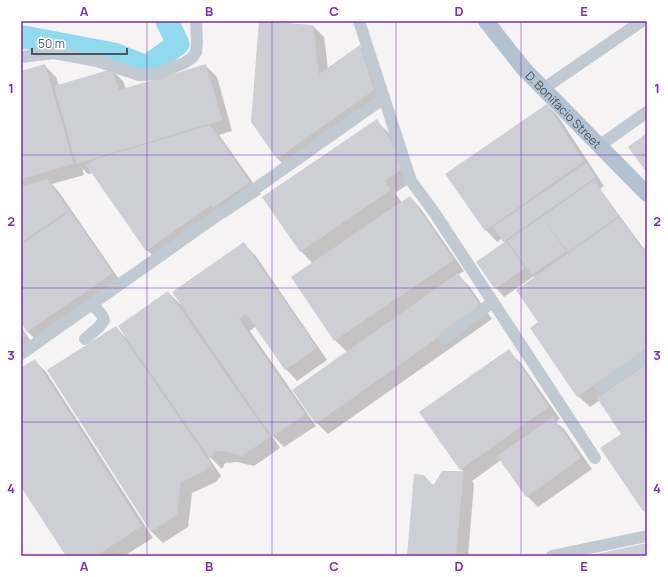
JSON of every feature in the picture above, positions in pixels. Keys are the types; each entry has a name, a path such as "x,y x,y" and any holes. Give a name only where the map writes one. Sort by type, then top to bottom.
{"main road":[{"name":"D. Bonifacio Street","path":"486,21 543,89 647,194"}],"lane":[{"path":"21,57 54,54 97,61 139,75 158,74 192,58 196,52 196,21"},
{"path":"359,21 411,181 434,212 596,458"},
{"path":"543,89 642,21"},
{"path":"21,354 384,98"},
{"path":"600,146 647,112"},
{"path":"444,338 493,302"},
{"path":"85,339 99,327 104,320 102,315 92,304"},
{"path":"601,387 647,356"},
{"path":"552,556 647,536"}],"building":[{"path":"259,21 313,25 319,74 360,45 374,90 277,159 251,122"},
{"path":"45,64 74,164 21,179 21,71"},
{"path":"206,64 222,120 76,164 54,86 112,69 119,90"},
{"path":"547,104 584,161 485,231 445,174"},
{"path":"377,119 395,147 402,169 385,181 391,190 300,252 262,197"},
{"path":"210,125 250,182 213,208 211,205 146,251 86,165 96,159"},
{"path":"647,133 647,173 628,147"},
{"path":"586,163 596,177 503,242 493,227"},
{"path":"48,179 69,210 21,243 21,186"},
{"path":"594,180 619,216 568,252 542,217"},
{"path":"410,196 454,260 334,341 291,277"},
{"path":"70,211 113,273 27,332 21,323 21,245"},
{"path":"542,217 566,251 532,275 507,241"},
{"path":"620,217 642,249 647,246 647,348 577,397 530,328 538,322 516,290"},
{"path":"506,241 525,268 495,289 476,262"},
{"path":"244,242 317,348 285,370 246,314 239,319 305,414 272,437 172,292"},
{"path":"458,273 481,307 316,424 292,390"},
{"path":"168,291 270,437 242,456 225,451 214,452 210,459 118,326"},
{"path":"116,326 211,464 205,471 181,482 177,515 151,532 47,370"},
{"path":"21,330 26,336 21,339"},
{"path":"509,349 549,407 460,470 419,412"},
{"path":"35,359 142,526 96,556 66,556 21,487 21,368"},
{"path":"647,364 647,511 643,511 600,448 621,434 597,398"},
{"path":"553,417 581,458 526,497 497,456"},
{"path":"442,471 464,471 456,556 407,556 414,474 424,475 433,486"},
{"path":"647,543 647,556 592,556 592,555"}],"waterway":[{"path":"21,38 24,37 114,54 146,67 178,44 167,21"}]}
